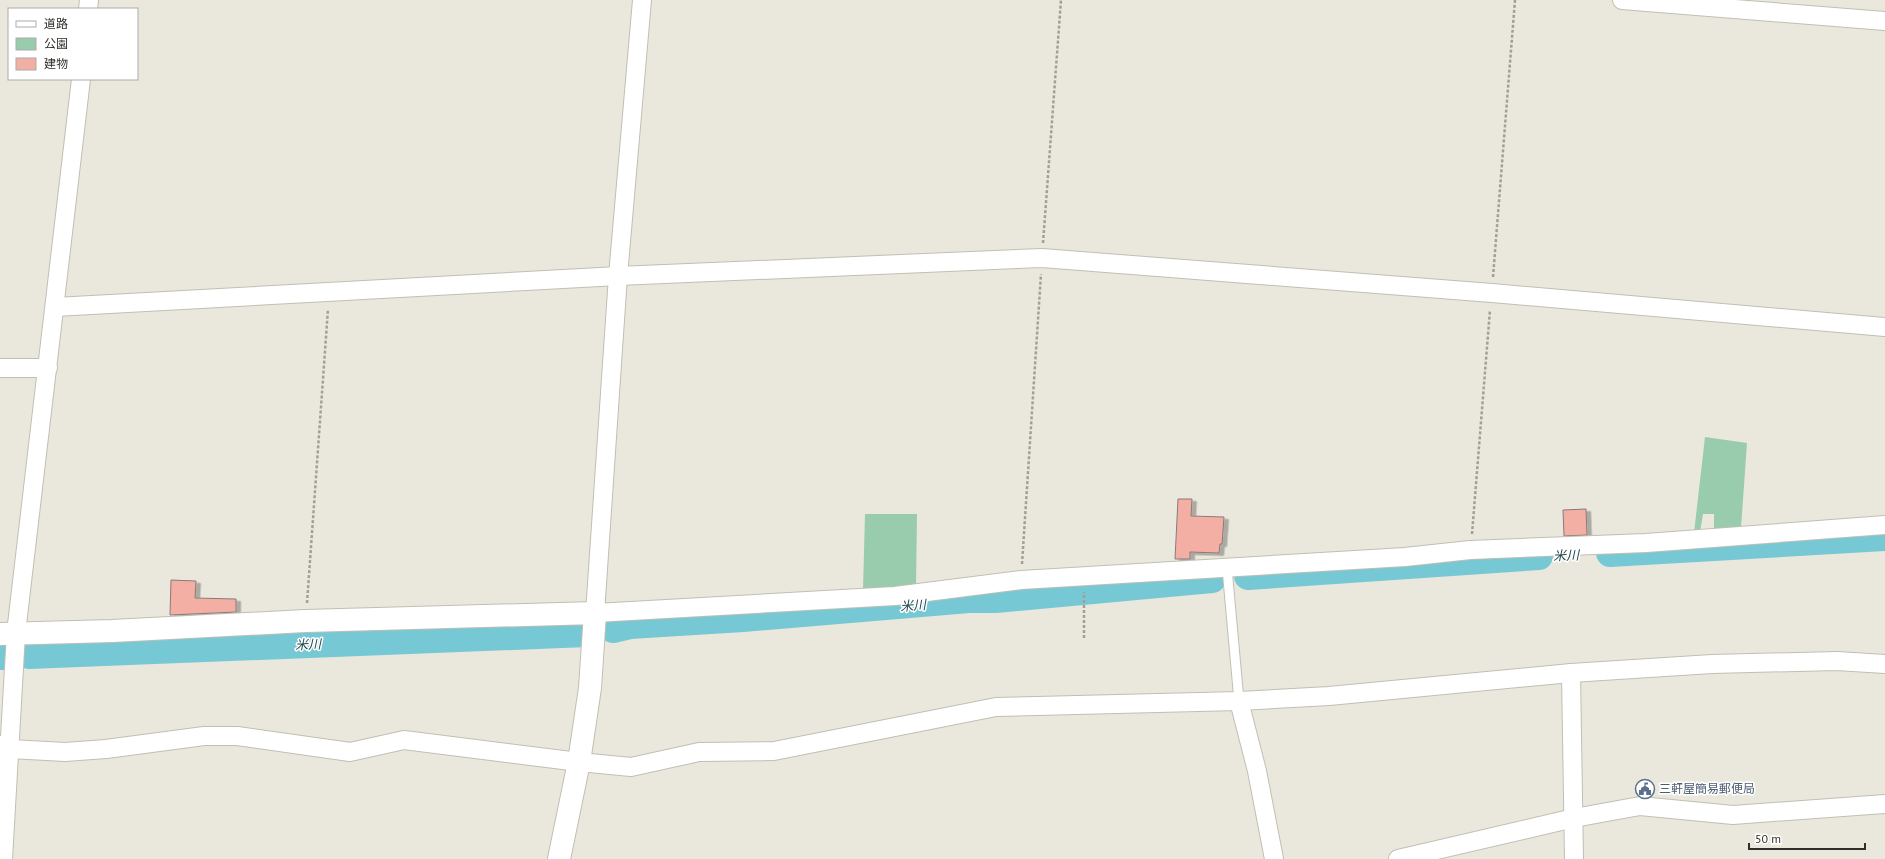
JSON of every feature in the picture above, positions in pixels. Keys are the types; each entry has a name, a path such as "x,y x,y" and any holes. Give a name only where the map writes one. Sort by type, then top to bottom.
{"street":[{"path":"559,859 579,762 590,688 618,276 642,0"},
{"path":"1622,0 1885,20"},
{"path":"3,859 8,634 48,368 80,80"},
{"path":"55,307 618,276 1042,258 1492,293 1885,327"},
{"path":"0,368 48,368"},
{"path":"8,634 112,631 305,621 595,613 895,596 1021,580 1405,557 1470,550 1646,543 1885,525"},
{"path":"5,747 79,751 106,749 204,736 237,736 350,752 404,740 631,767 699,752 774,751 996,706 1239,701 1329,696 1571,673 1712,664 1837,661 1885,664"},
{"path":"1571,673 1574,859"},
{"path":"1239,701 1257,771 1274,859"},
{"path":"1398,859 1574,818 1640,806 1733,815 1885,804"}],"lane":[{"path":"1227,568 1239,701"}],"path":[{"path":"1021,580 1042,258 1061,0"},
{"path":"1470,550 1515,0"},
{"path":"305,621 329,292"},
{"path":"1084,595 1084,638"}],"green space":[{"path":"1705,437 1747,443 1741,528 1714,530 1714,514 1703,514 1700,532 1694,533"},
{"path":"865,514 917,514 916,586 863,590"}],"building":[{"path":"1178,499 1192,499 1191,516 1224,517 1222,544 1220,544 1219,553 1190,552 1190,559 1175,559"},
{"path":"1586,509 1587,535 1564,536 1563,510"},
{"path":"171,580 196,581 195,598 236,599 236,612 170,615"}],"waterway":[{"name":"米川","path":"1610,553 1885,537"},
{"name":"米川","path":"1248,576 1539,556"},
{"name":"米川","path":"613,629 630,625 743,618 969,599 996,599 1212,579"},
{"name":"米川","path":"29,655 587,633"},
{"name":"米川","path":"0,656 8,656"}],"place":[{"name":"三軒屋簡易郵便局","path":"1645,789"}]}
